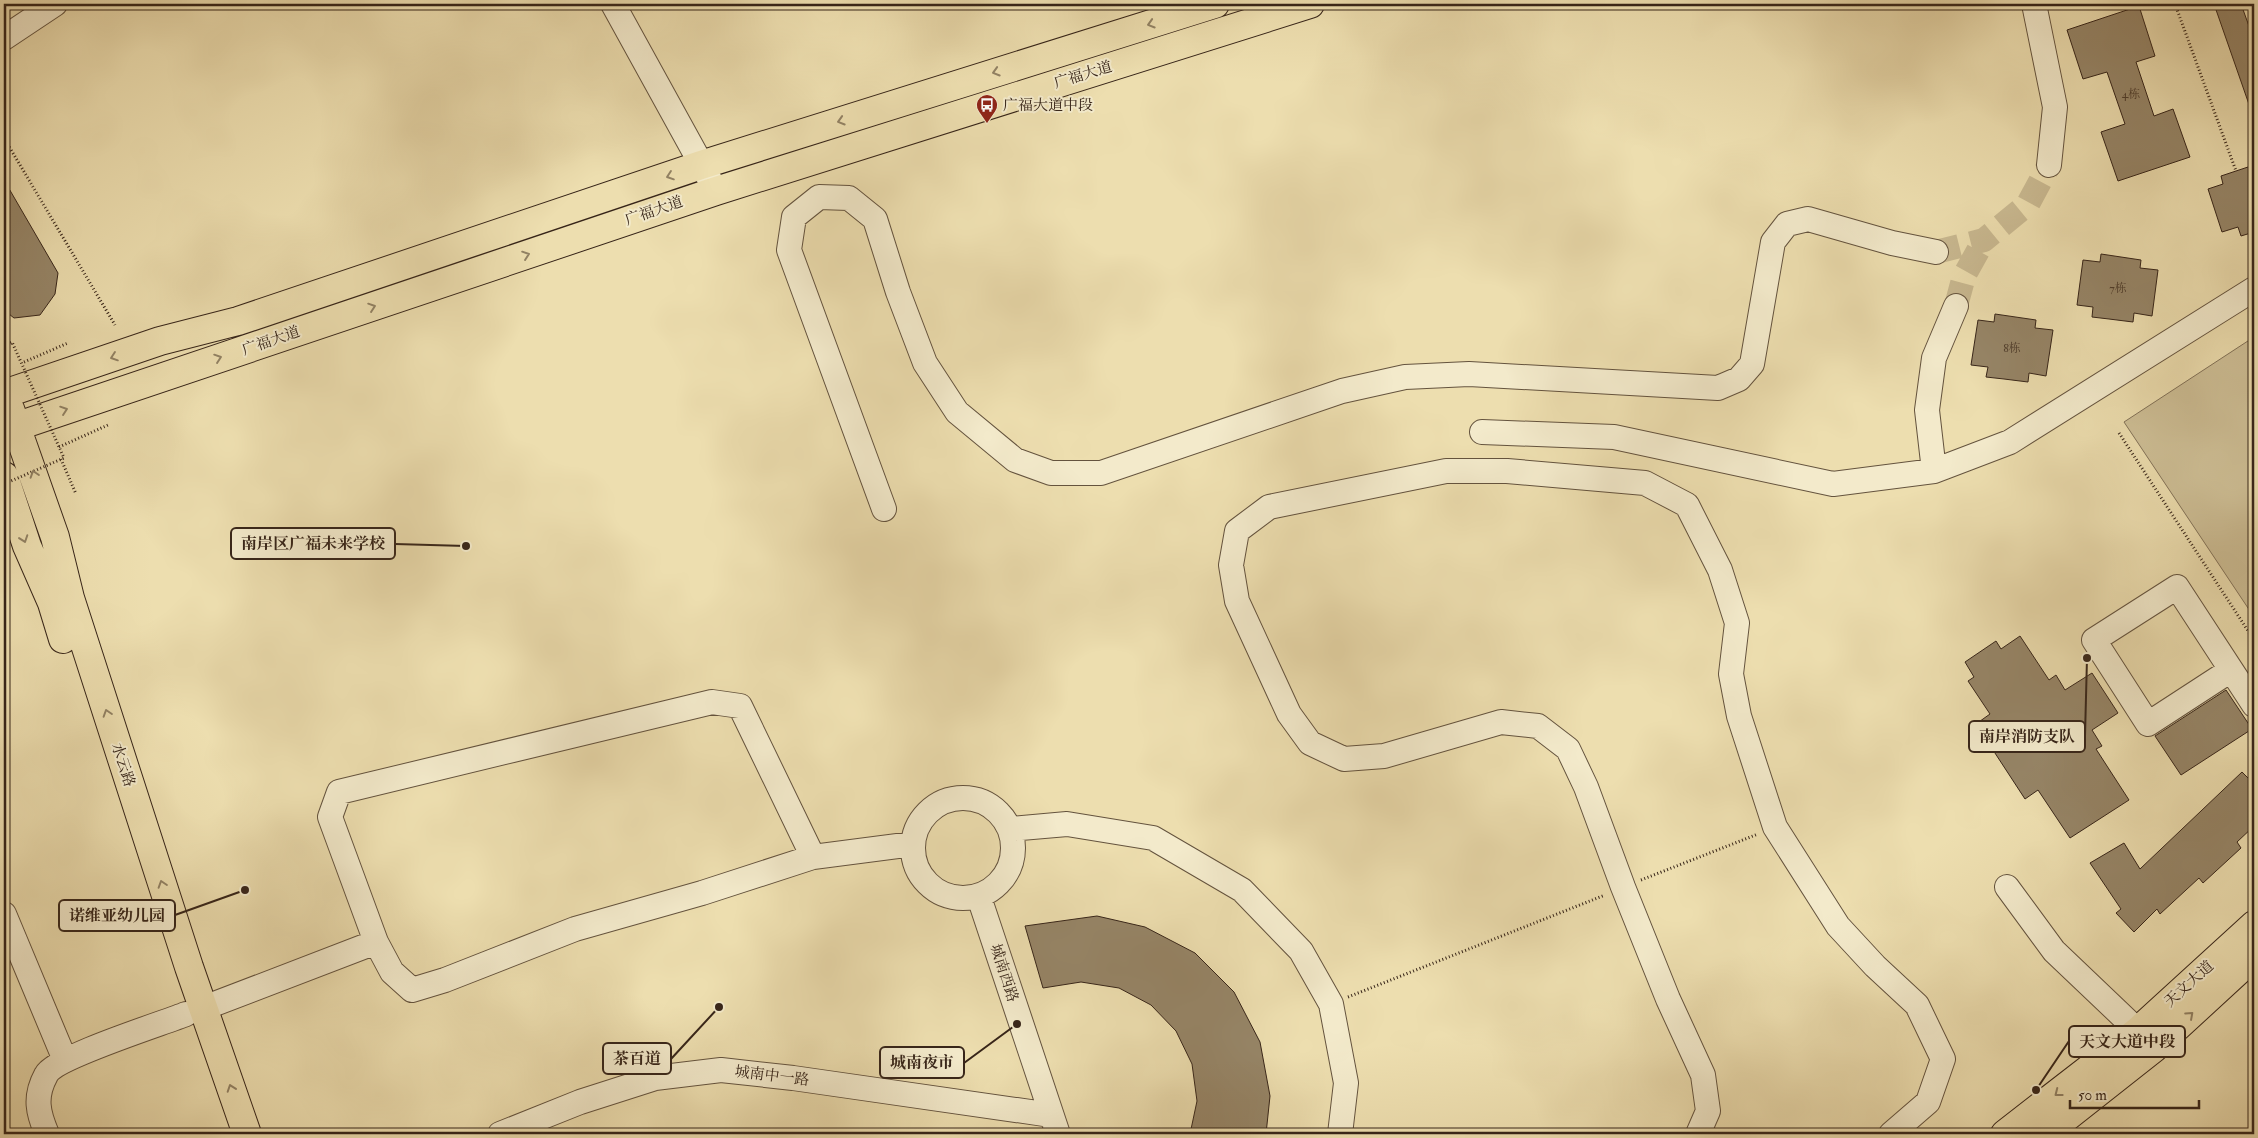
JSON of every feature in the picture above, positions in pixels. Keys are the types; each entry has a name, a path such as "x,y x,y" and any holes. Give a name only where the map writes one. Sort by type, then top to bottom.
{"main road":[{"name":"广福大道","path":"4,394 160,342 238,321 701,165 1215,4"},
{"name":"广福大道","path":"11,429 716,191 1310,4"},
{"name":"水云路","path":"4,394 11,429 55,537 70,598 183,949 195,1011 227,1134"},
{"name":"水云路","path":"4,476 27,546 52,604 195,1011 247,1134"},
{"name":"天文大道","path":"2005,1134 2138,1031 2254,925"},
{"name":"天文大道","path":"2044,1134 2154,1048 2254,956"}],"street":[{"path":"4,38 55,4"},
{"path":"613,4 716,191"},
{"path":"2034,4 2055,107 2049,165"},
{"path":"884,509 789,250 794,217 820,197 849,198 874,219 898,292 925,363 957,412 1015,460 1051,473 1100,473 1342,391 1404,377 1469,374 1718,388 1739,380 1752,364 1772,242 1786,224 1808,219 1892,243 1936,252"},
{"path":"1482,432 1614,437 1833,484 1934,471 2010,442 2254,289"},
{"path":"1934,471 1927,410 1934,358 1956,306"},
{"path":"1698,1134 1708,1111 1703,1075 1668,999 1622,888 1586,787 1568,749 1538,726 1501,722 1384,756 1344,759 1310,743 1289,714 1237,601 1231,565 1237,531 1269,507 1446,470 1507,471 1645,483 1687,505 1720,570 1737,623 1731,674 1739,716 1775,827 1838,926 1875,966 1917,1005 1943,1059 1928,1102 1891,1134"},
{"path":"2231,670 2148,724 2094,640 2177,587 2254,705"},
{"path":"813,857 740,706 712,702 339,792 330,817 376,942 392,972 412,990 445,980 575,929 702,893 813,857 913,844"},
{"path":"955,798 972,798 988,804 1001,814 1010,829 1014,845 1012,862 1005,878 994,889 979,896 962,899 947,896 932,888 921,876 915,861 913,844 916,828 926,815 939,804 955,798"},
{"path":"1010,829 1067,824 1153,838 1242,890 1301,951 1331,1004 1346,1083 1340,1134"},
{"path":"2007,887 2054,951 2138,1031"},
{"name":"城南西路","path":"979,896 1054,1125"},
{"path":"4,914 65,1060"},
{"path":"47,1134 37,1101 46,1074 65,1060 376,942"},
{"name":"城南中一路","path":"500,1134 580,1102 655,1078 721,1070 793,1078 1054,1125"}],"path":[{"path":"2175,4 2236,171"},
{"path":"4,138 115,325"},
{"path":"4,346 12,342 64,458 4,484"},
{"path":"22,363 68,342"},
{"path":"59,447 108,425"},
{"path":"2119,433 2254,640"},
{"path":"61,459 76,494"},
{"path":"1331,1004 1775,827"}],"shaded area":[{"path":"2254,337 2254,617 2124,422"}],"building":[{"path":"2214,4 2241,4 2254,40 2254,112 2252,113"},
{"path":"2139,6 2155,56 2136,62 2154,116 2173,109 2190,157 2118,181 2101,132 2125,124 2107,72 2083,79 2067,30"},
{"path":"2254,165 2254,232 2241,236 2238,227 2222,232 2208,189 2223,184 2221,176"},
{"path":"4,180 58,273 55,294 40,315 14,318 4,310"},
{"path":"2101,254 2141,260 2140,268 2158,270 2152,316 2134,313 2133,322 2092,317 2093,307 2077,305 2083,260 2100,262"},
{"path":"1995,314 2036,320 2035,328 2053,330 2046,376 2029,373 2028,382 1986,377 1988,367 1971,365 1978,320 1994,322"},
{"path":"2020,636 2049,680 2056,675 2065,690 2092,673 2118,713 2092,730 2102,746 2096,749 2129,800 2070,838 2038,790 2025,799 1976,724 1990,714 1968,681 1974,677 1965,662 1996,641 2001,649"},
{"path":"2226,690 2252,729 2181,775 2155,736"},
{"path":"2242,772 2254,784 2254,826 2237,842 2241,848 2203,883 2199,878 2160,914 2157,909 2134,932 2116,913 2121,909 2090,863 2124,843 2140,869"},
{"path":"1097,916 1145,927 1195,953 1234,992 1260,1042 1270,1096 1266,1134 1190,1134 1197,1101 1192,1064 1176,1031 1151,1005 1119,988 1081,982 1043,988 1025,926"}],"tunnel":[{"path":"1936,252 1984,240 2028,204 2049,165"},
{"path":"1956,306 1964,276 1984,240"}],"place":[{"name":"广福大道中段","path":"987,124"},
{"name":"南岸区广福未来学校","path":"466,546"},
{"name":"南岸消防支队","path":"2087,658"},
{"name":"诺维亚幼儿园","path":"245,890"},
{"name":"茶百道","path":"719,1007"},
{"name":"城南夜市","path":"1017,1024"},
{"name":"天文大道中段","path":"2036,1090"}]}
